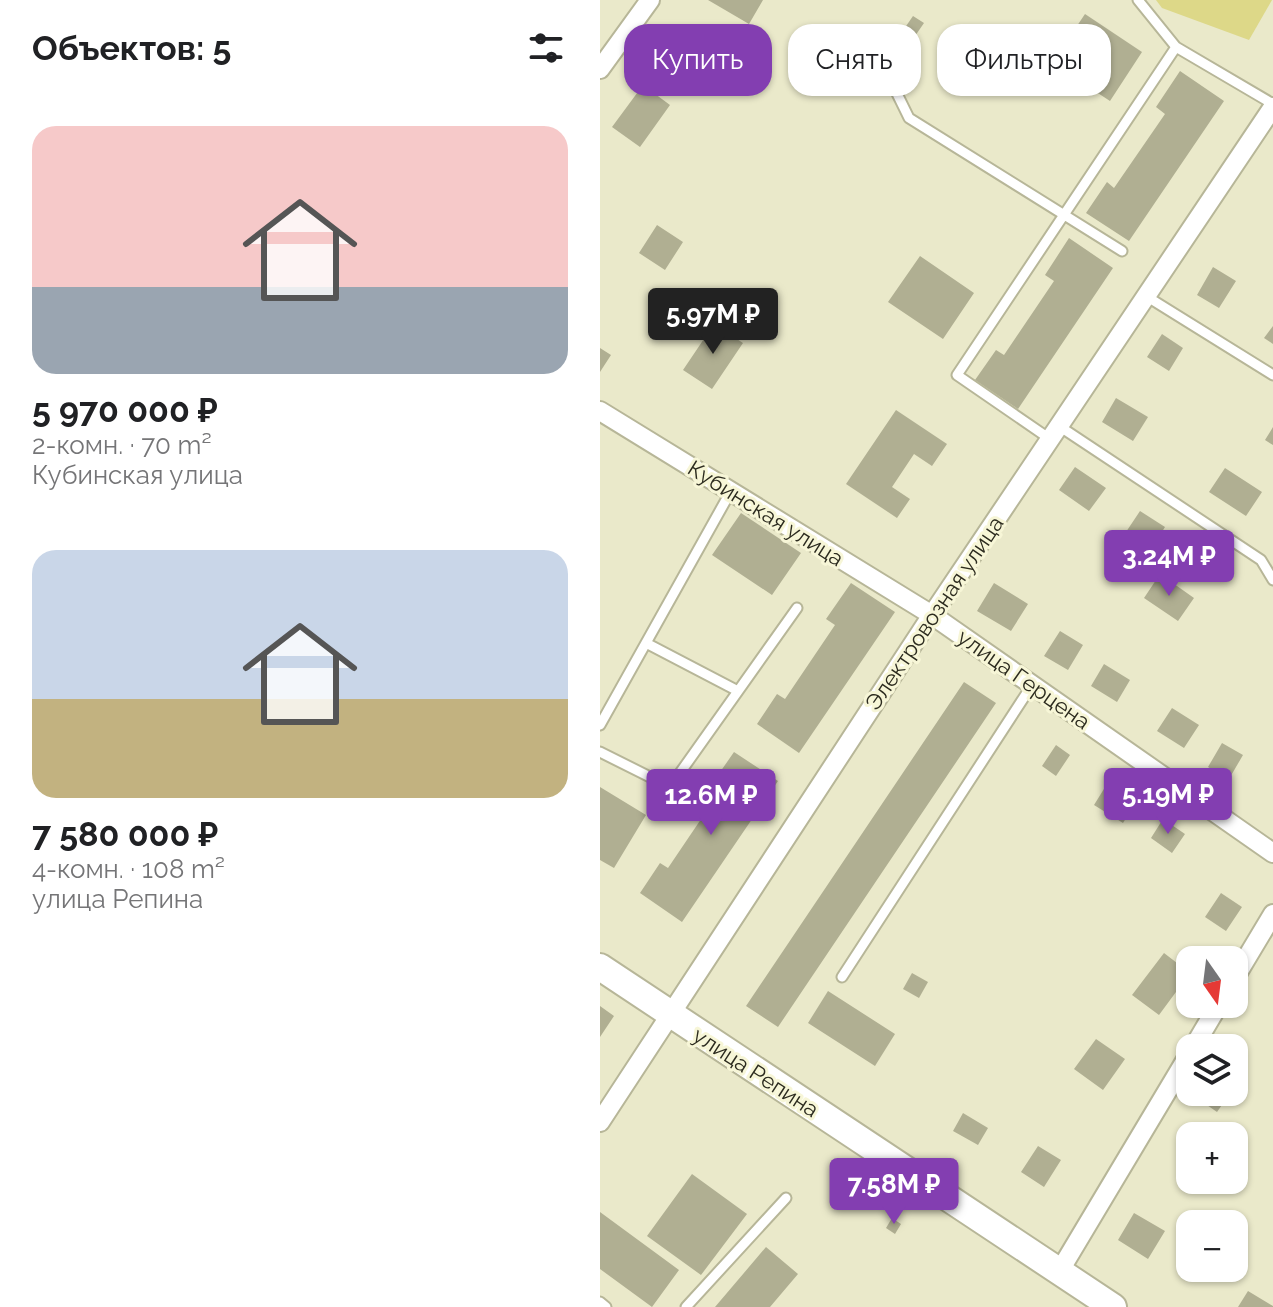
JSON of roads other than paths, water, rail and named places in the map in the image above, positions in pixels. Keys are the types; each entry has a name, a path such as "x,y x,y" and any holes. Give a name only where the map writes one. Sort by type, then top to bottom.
{"main road":[{"name":"улица Репина","path":"600,967 1113,1307"}],"street":[{"path":"600,69 650,0"},
{"name":"Электровозная улица","path":"600,1122 932,615 1273,106"},
{"name":"Кубинская улица","path":"600,411 932,615"},
{"name":"улица Герцена","path":"932,615 1273,853"},
{"path":"1248,956 1273,914"},
{"path":"1059,1272 1176,1075"}],"lane":[{"path":"1138,0 1176,47 1273,106"},
{"path":"1176,47 957,375 1261,560 1273,580"},
{"path":"898,96 909,118 1122,251"},
{"path":"1146,296 1273,375"},
{"path":"600,725 731,491"},
{"path":"600,752 670,787 797,608"},
{"path":"646,643 738,691"},
{"path":"842,977 1032,685"},
{"path":"686,1307 786,1198"},
{"path":"600,1302 606,1307"}]}
